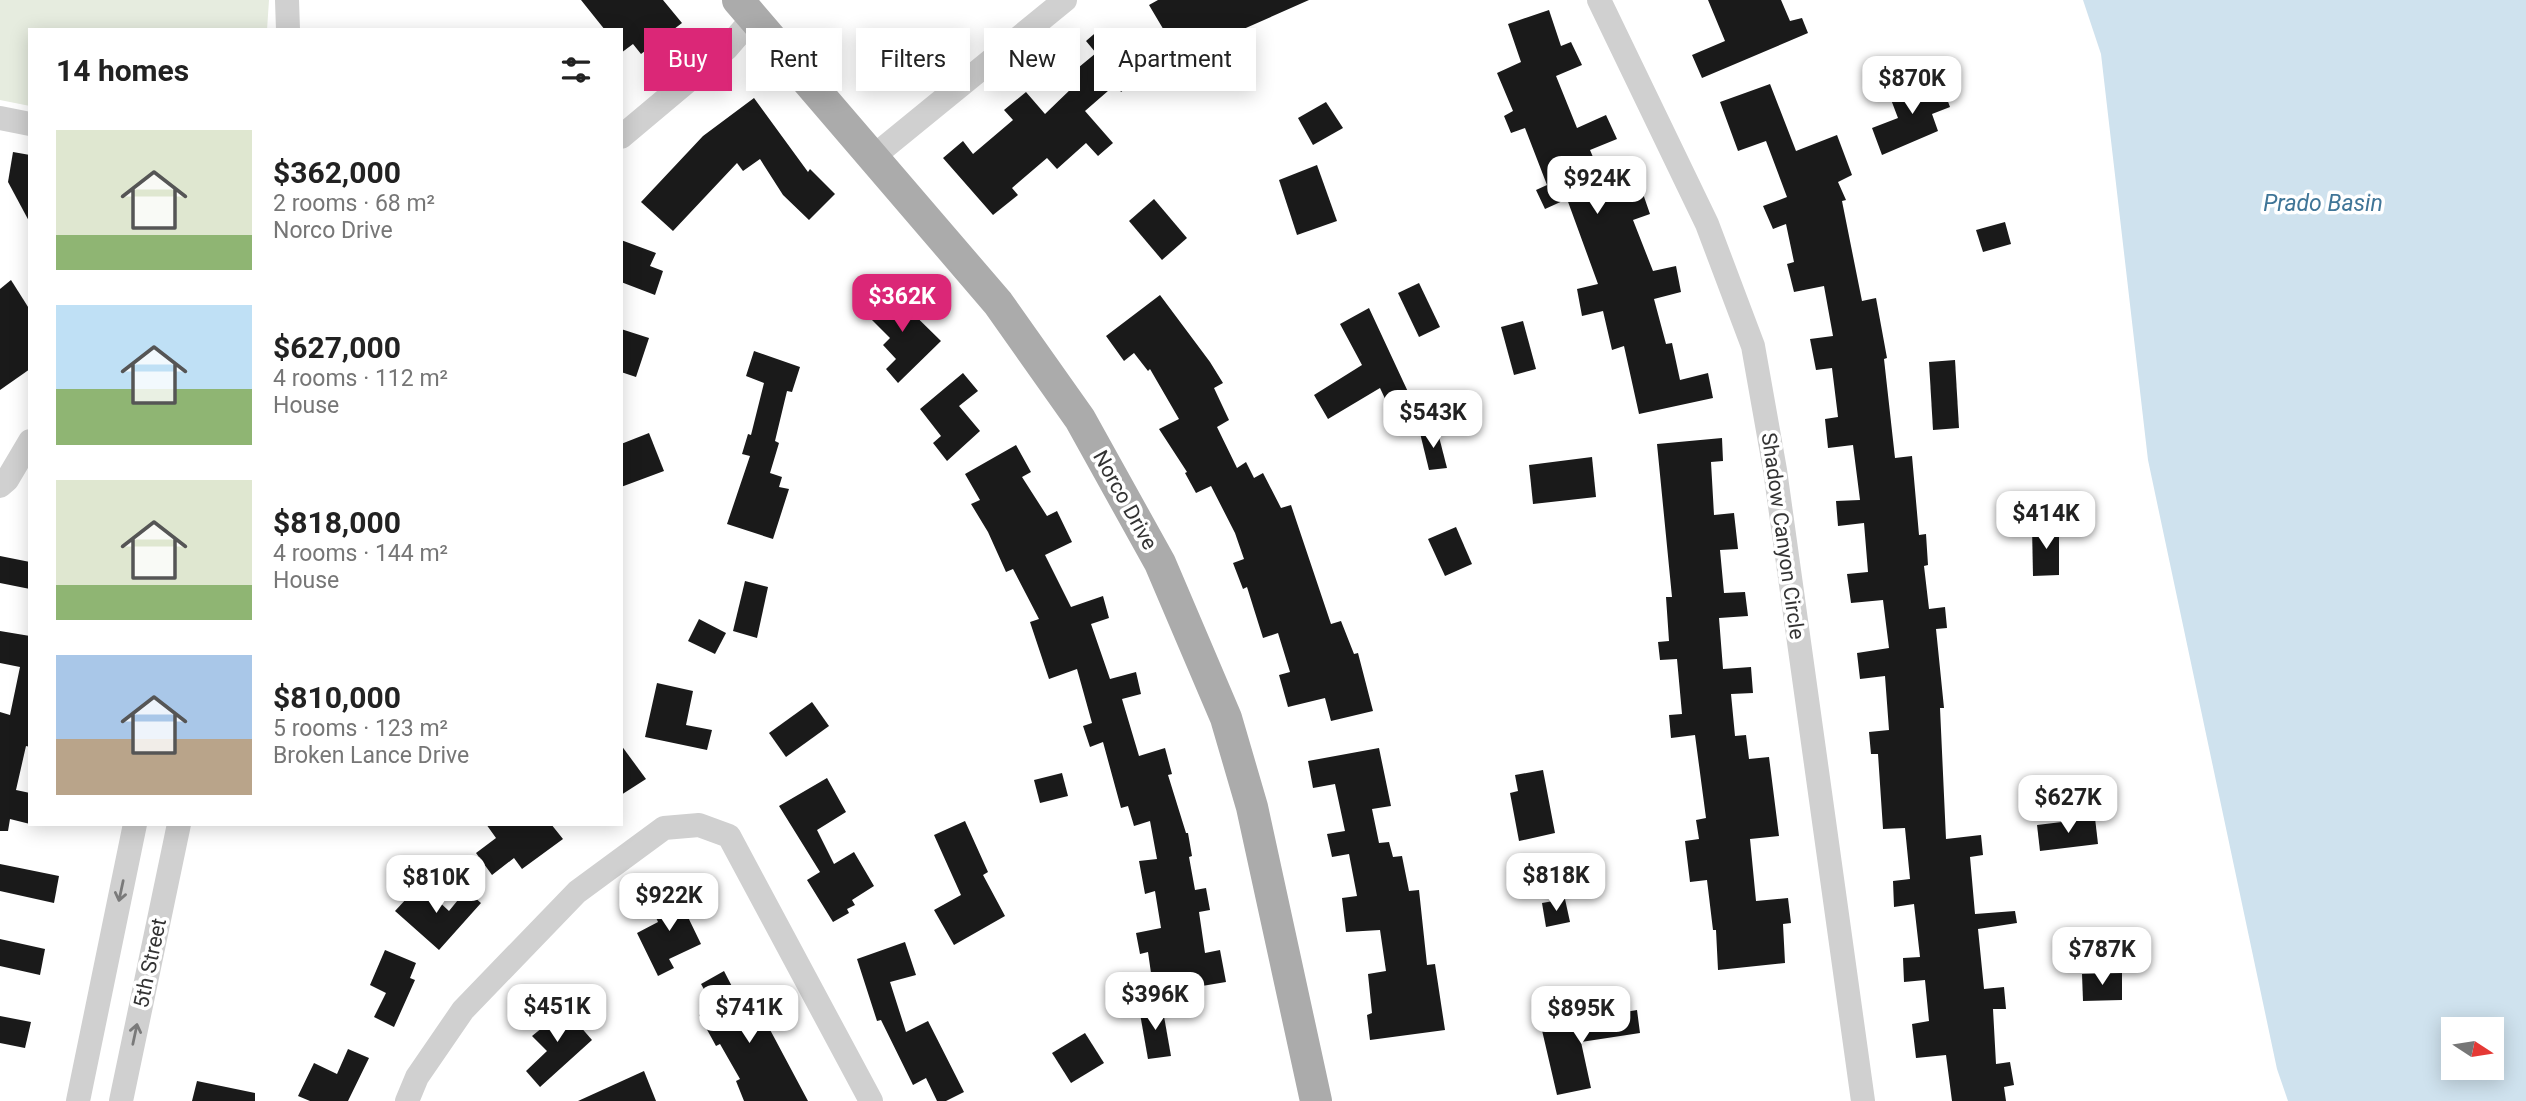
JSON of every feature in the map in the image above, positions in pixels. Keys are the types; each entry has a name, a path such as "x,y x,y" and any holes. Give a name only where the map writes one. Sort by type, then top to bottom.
{"main road":[{"name":"Norco Drive","path":"745,9 998,303 1080,419 1160,564 1226,718 1252,807 1316,1101"}],"street":[{"path":"287,0 288,28"},
{"path":"874,156 1065,0"},
{"name":"Shadow Canyon Circle","path":"1600,0 1707,224 1753,346 1775,470 1863,1101"},
{"path":"623,135 727,48 745,9"},
{"path":"0,118 28,124"},
{"path":"0,486 28,444"},
{"path":"407,1101 417,1077 463,1010 577,892 664,828 699,825 729,836 871,1101"},
{"name":"5th Street","path":"78,1101 135,826"},
{"name":"5th Street","path":"121,1101 179,826"}],"shaded area":[{"path":"0,0 269,0 267,28 28,28 28,106 0,100"}],"water":[{"name":"Prado Basin","path":"2083,0 2526,0 2526,1101 2288,1101 2277,1069 2148,460 2101,54"}],"building":[{"path":"581,0 663,0 682,23 675,28 644,28 644,52 641,54 633,44 623,52 623,28 603,28"},
{"path":"1158,0 1309,0 1246,28 1163,28 1149,5"},
{"path":"1708,0 1781,0 1790,21 1802,18 1808,33 1702,78 1692,55 1725,41"},
{"path":"1549,10 1561,46 1571,42 1582,65 1556,76 1577,128 1606,115 1617,139 1590,150 1611,199 1641,188 1650,214 1633,220 1653,271 1676,266 1681,292 1654,299 1666,344 1672,343 1680,380 1708,373 1713,398 1639,414 1624,346 1612,350 1603,311 1582,316 1577,289 1598,284 1567,199 1545,209 1536,190 1547,185 1525,128 1511,133 1504,116 1513,111 1497,73 1521,62 1508,24"},
{"path":"1094,34 1094,51 1086,41"},
{"path":"1094,55 1094,91 1108,91 1085,111 1113,143 1098,156 1086,143 1057,169 1047,158 1012,188 1018,195 993,215 943,158 963,141 973,154 1013,120 1004,110 1026,92 1045,114 1069,91 1080,91 1080,66"},
{"path":"1939,77 1950,107 1932,114 1938,131 1882,155 1872,128 1898,118 1890,97"},
{"path":"1770,84 1796,151 1837,135 1852,175 1838,182 1846,200 1842,201 1862,301 1876,298 1887,358 1884,359 1895,458 1912,456 1919,535 1926,534 1928,565 1924,566 1929,609 1945,607 1947,628 1936,629 1944,708 1940,708 1946,839 1981,835 1983,855 1970,857 1975,914 2015,911 2017,923 1978,929 1984,989 2004,987 2006,1009 1993,1009 1996,1064 2010,1062 2014,1085 2004,1087 2006,1101 1952,1101 1946,1055 1916,1058 1912,1024 1929,1021 1925,980 1904,982 1903,958 1920,957 1914,904 1894,907 1893,881 1910,879 1905,828 1883,829 1878,754 1871,754 1869,732 1889,730 1885,676 1860,679 1857,653 1889,648 1883,600 1851,603 1847,574 1868,572 1864,523 1838,526 1836,501 1860,500 1853,445 1828,448 1825,419 1838,417 1832,368 1816,370 1810,339 1833,336 1824,286 1794,292 1787,264 1794,262 1786,224 1773,229 1763,206 1787,197 1766,141 1738,151 1720,102"},
{"path":"754,98 808,172 810,169 835,194 809,220 783,195 760,159 743,171 737,163 673,231 641,202 703,136"},
{"path":"1326,102 1343,128 1313,145 1298,118"},
{"path":"13,152 28,155 28,219 8,182"},
{"path":"1317,165 1337,221 1297,235 1279,180"},
{"path":"1154,199 1187,238 1162,260 1129,221"},
{"path":"2005,222 2011,244 1983,252 1976,230"},
{"path":"623,241 656,253 650,266 663,271 655,295 623,283"},
{"path":"11,280 28,307 28,370 0,390 0,289"},
{"path":"1419,283 1440,327 1419,337 1398,293"},
{"path":"888,289 941,341 898,383 886,369 896,359 883,345 890,338 864,312"},
{"path":"1160,295 1223,383 1214,388 1229,420 1217,427 1237,468 1246,462 1254,478 1263,473 1281,508 1291,505 1331,624 1341,621 1354,654 1358,653 1373,711 1331,721 1325,698 1288,707 1279,675 1290,672 1278,633 1263,638 1247,587 1243,589 1233,563 1244,559 1235,533 1211,486 1196,493 1185,473 1187,472 1159,429 1179,419 1150,369 1148,371 1134,353 1124,361 1106,336"},
{"path":"1369,308 1416,409 1395,420 1380,388 1328,419 1314,395 1362,365 1340,324"},
{"path":"1523,321 1536,369 1514,375 1501,327"},
{"path":"623,330 649,338 636,377 623,373"},
{"path":"754,351 800,367 792,392 787,391 775,441 779,443 770,473 782,477 779,487 789,489 773,539 727,524 750,456 742,454 748,434 751,435 764,383 746,376"},
{"path":"1955,360 1959,428 1933,430 1929,362"},
{"path":"963,373 978,391 959,406 980,431 947,461 933,443 941,436 920,409"},
{"path":"1437,429 1447,468 1429,470 1420,433"},
{"path":"649,433 664,471 623,486 623,443"},
{"path":"1722,438 1723,461 1711,462 1714,515 1734,513 1738,549 1720,550 1724,593 1745,592 1748,616 1719,618 1723,669 1751,667 1753,693 1731,694 1735,736 1746,735 1749,759 1769,757 1779,836 1750,839 1756,901 1788,898 1791,923 1783,924 1785,963 1718,970 1716,930 1713,930 1707,880 1690,882 1685,841 1699,839 1696,820 1706,818 1695,735 1671,738 1669,715 1682,714 1677,659 1660,660 1658,642 1669,641 1666,597 1672,597 1657,444"},
{"path":"1016,445 1031,472 1022,477 1047,516 1057,511 1072,542 1045,555 1071,607 1103,596 1109,618 1091,624 1110,679 1136,672 1141,694 1122,699 1139,756 1165,748 1172,774 1168,775 1188,833 1195,890 1206,888 1210,910 1199,912 1205,953 1220,950 1226,982 1154,994 1148,952 1140,954 1136,933 1161,928 1155,891 1145,894 1139,861 1157,859 1150,821 1134,826 1128,806 1121,808 1103,742 1090,747 1083,726 1092,723 1077,669 1049,679 1030,622 1039,619 1013,569 1006,572 988,532 971,504 980,500 965,474"},
{"path":"1592,457 1596,497 1533,504 1529,465"},
{"path":"2059,526 2059,575 2033,576 2032,527"},
{"path":"1456,527 1472,564 1445,576 1428,539"},
{"path":"0,556 28,562 28,589 0,583"},
{"path":"745,581 768,587 757,638 733,631"},
{"path":"699,619 726,633 715,654 688,641"},
{"path":"0,631 28,636 28,746 16,790 28,793 28,824 10,819 8,831 0,831 0,712 10,715 20,667 0,663"},
{"path":"657,683 693,691 686,725 712,730 707,750 645,737"},
{"path":"812,702 829,726 786,757 769,733"},
{"path":"623,748 646,779 623,794"},
{"path":"1379,748 1391,806 1372,809 1379,843 1389,842 1393,857 1402,856 1409,891 1419,890 1427,965 1435,964 1445,1030 1370,1040 1367,1015 1372,1013 1368,974 1386,971 1380,930 1346,932 1342,898 1357,896 1349,854 1332,857 1327,834 1345,831 1335,784 1313,788 1308,761"},
{"path":"1543,770 1555,833 1519,841 1510,793 1518,791 1515,775"},
{"path":"1062,773 1068,796 1040,803 1034,780"},
{"path":"827,778 846,812 817,830 834,864 854,852 874,886 852,900 855,905 847,909 849,913 833,922 807,880 820,872 779,806"},
{"path":"2095,818 2098,844 2040,851 2037,825"},
{"path":"965,821 988,872 983,875 1005,916 954,945 934,910 961,895 934,835"},
{"path":"487,826 553,826 563,839 522,869 514,858 492,875 476,853 496,838"},
{"path":"0,864 59,876 54,903 0,891"},
{"path":"420,884 449,911 466,890 481,903 439,950 395,911"},
{"path":"681,890 691,911 686,913 701,944 669,959 674,968 658,976 637,933 658,922 651,906"},
{"path":"1565,899 1570,922 1546,927 1542,903"},
{"path":"0,939 45,949 40,975 0,966"},
{"path":"905,942 916,975 890,982 906,1032 928,1021 964,1092 946,1101 937,1101 926,1078 913,1085 881,1020 877,1021 857,959"},
{"path":"385,950 416,963 410,978 415,980 394,1027 374,1017 386,993 370,985"},
{"path":"724,971 739,1000 751,994 808,1101 744,1101 736,1081 740,1079 720,1044 716,1046 699,1015 714,1007 701,984"},
{"path":"2122,973 2122,1000 2083,1001 2082,974"},
{"path":"560,1003 592,1040 540,1087 526,1071 547,1051 532,1036 548,1023 543,1017"},
{"path":"1162,1005 1171,1056 1148,1059 1139,1008"},
{"path":"1637,1010 1640,1033 1581,1042 1591,1088 1557,1095 1541,1026"},
{"path":"0,1016 31,1022 25,1048 0,1043"},
{"path":"1085,1033 1104,1063 1071,1083 1052,1053"},
{"path":"348,1049 369,1058 348,1101 310,1101 298,1096 314,1063 337,1074"},
{"path":"644,1071 656,1101 578,1101"},
{"path":"197,1081 255,1093 255,1101 192,1101"}]}
